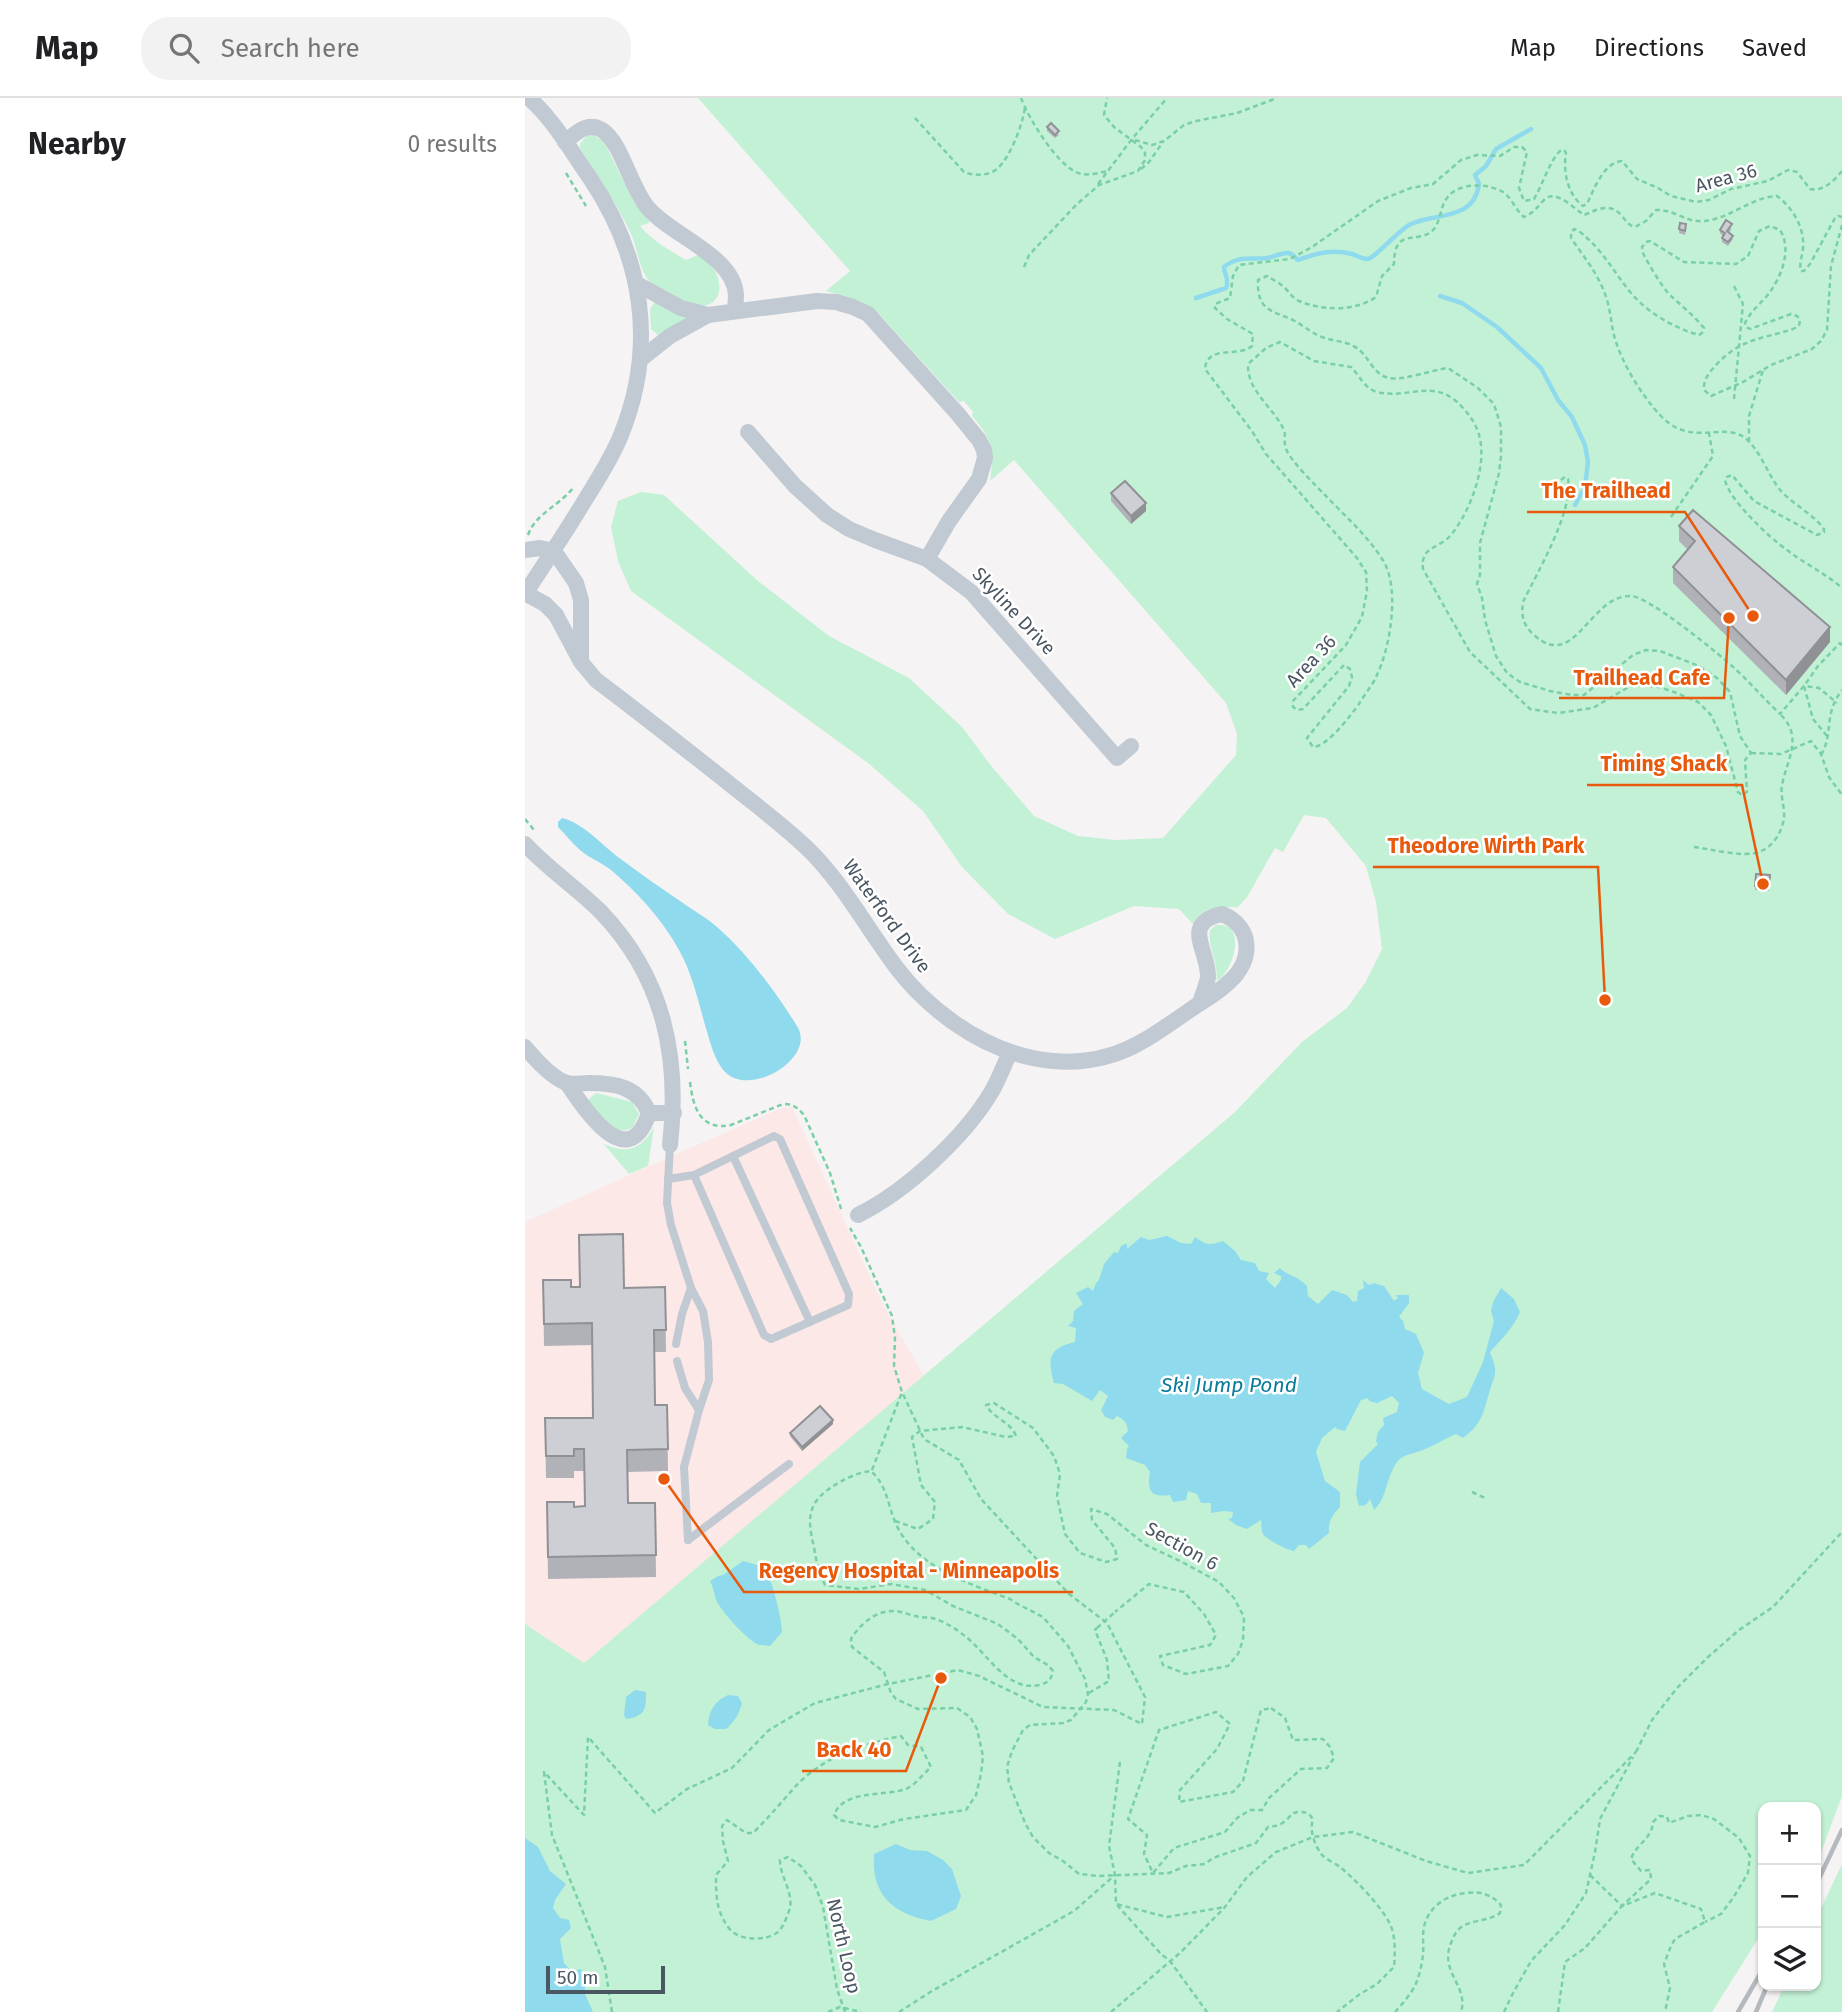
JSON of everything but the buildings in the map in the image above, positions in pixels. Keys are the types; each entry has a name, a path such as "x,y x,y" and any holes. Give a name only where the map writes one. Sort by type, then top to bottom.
{"street":[{"path":"525,593 606,466 632,403 641,359 637,284 619,228 599,192 565,142 529,98"},
{"path":"565,142 588,126 609,136 647,207 663,223 713,256 722,265 731,278 736,294 735,311"},
{"path":"637,284 681,308 708,315"},
{"path":"641,359 670,336 708,315 817,301 836,302 868,314 979,440 985,458 979,479 949,521 927,559"},
{"name":"Skyline Drive","path":"748,432 795,485 827,515 849,529 927,559 971,592 1117,758 1131,746"},
{"path":"526,550 540,548 554,551 576,583 581,600 581,662"},
{"name":"Waterford Drive","path":"525,593 545,604 556,615 581,662 596,680 810,851 842,888 896,967 919,994 964,1028 1010,1052 1067,1062 1089,1060 1130,1048 1157,1032 1200,1003 1229,982 1243,963 1247,939 1243,929 1230,917 1222,914 1207,919 1200,927 1199,939 1208,978 1200,1003"},
{"path":"525,845 601,912 639,961 655,994 669,1043 673,1077 674,1113 670,1145"},
{"path":"525,1047 546,1070 567,1083 586,1111 610,1136 631,1138 645,1125 649,1113 639,1096 631,1090 600,1083 567,1083"},
{"path":"858,1215 893,1195 960,1132 991,1093 1010,1052"},
{"path":"649,1113 674,1113"}],"lane":[{"path":"668,1179 694,1175 774,1136 780,1139 849,1294 848,1306 771,1339 764,1335 694,1175"},
{"path":"670,1145 667,1203 671,1225 691,1288 703,1311 708,1342 709,1380 684,1467 688,1540 789,1464"},
{"path":"733,1156 810,1322"},
{"path":"676,1344 691,1288"},
{"path":"677,1361 685,1388 699,1410"}],"path":[{"path":"1021,98 1032,122 1055,153 1075,172 1084,175 1108,171"},
{"path":"1107,98 1104,115 1145,153 1145,160 1138,172"},
{"path":"1094,189 1167,98"},
{"path":"1024,267 1029,255 1077,204 1099,185 1138,172 1164,141 1184,125 1237,113 1277,98"},
{"path":"915,118 964,172 980,175 996,169 1006,157 1019,129 1024,107"},
{"path":"1132,139 1152,145 1164,141"},
{"name":"Area 36","path":"1842,171 1821,189 1810,190 1797,172 1788,170 1768,181 1731,188 1709,200 1696,202 1671,196 1637,179 1626,164 1615,161 1608,167 1587,204 1583,205 1574,197 1568,185 1564,150 1555,156 1534,199 1524,201 1520,188 1527,152 1522,147 1514,148 1500,156 1476,155 1461,160 1433,184 1411,188 1378,201 1294,257 1261,264 1239,265 1233,276 1230,299 1215,304 1215,309 1253,334 1254,340 1252,346 1244,352 1210,356 1205,363 1205,369 1266,454 1357,558 1366,572 1367,591 1362,617 1346,646 1293,701 1293,707 1303,709 1344,665 1350,669 1352,677 1349,686 1307,738 1313,747 1323,744 1341,726 1376,678 1386,650 1392,617 1390,579 1385,564 1373,547 1301,470 1286,449 1285,429 1247,375 1248,364 1266,348 1280,342 1314,360 1351,367 1365,386 1377,392 1443,392 1457,401 1473,419 1480,435 1482,456 1473,495 1453,533 1444,542 1426,551 1422,560 1423,569 1470,652 1530,709 1558,713 1593,708 1632,685 1659,687 1698,702 1711,715 1726,746 1738,792 1742,795 1747,792 1745,761 1751,753 1740,736 1730,692 1717,678 1699,666 1660,651 1646,650 1633,655 1584,695 1551,691 1520,682 1507,673 1496,656 1477,584 1480,575 1480,543 1495,490 1501,456 1501,427 1494,404 1478,388 1448,368 1396,379 1386,378 1376,371 1353,345 1320,337 1294,321 1274,313 1260,301 1258,280 1267,276 1283,286 1295,299 1322,307 1350,307 1368,303 1376,297 1382,275 1394,264 1397,244 1408,237 1426,234 1434,229 1447,198 1457,189 1466,186 1484,187 1504,193 1524,217 1532,214 1551,196 1567,202 1584,215 1602,207 1611,208 1630,226 1635,227 1646,221 1655,210 1668,210 1701,222 1718,218 1763,197 1777,196 1793,212 1801,226 1804,246 1799,266 1801,271 1810,264 1835,218 1842,217"},
{"path":"563,169 590,212"},
{"path":"1842,225 1831,266 1827,330 1821,341 1812,349 1763,369 1711,396 1704,390 1707,376 1726,355 1739,345 1799,326 1800,320 1791,314 1750,329 1745,323 1771,291 1786,257 1786,243 1780,230 1770,226 1759,231 1748,256 1736,264 1684,262 1650,241 1642,247 1643,253 1670,296 1679,301 1704,328 1699,335 1685,332 1642,305 1591,240 1579,230 1574,229 1571,233 1571,238 1596,275 1606,297 1615,339 1626,364 1659,414 1684,432 1729,432 1745,437 1780,490 1819,522 1824,532 1817,535 1770,511 1754,501 1732,475 1725,480 1727,486 1743,509 1786,550 1829,576 1842,588"},
{"path":"1734,286 1743,304 1734,399"},
{"path":"1749,442 1749,416 1763,369"},
{"path":"1671,517 1713,456 1709,433"},
{"path":"1554,485 1565,477 1570,486 1561,521 1523,602 1521,617 1529,631 1543,643 1558,646 1571,641 1599,609 1614,599 1632,595 1650,604 1731,665 1789,723 1793,748 1782,787 1784,819 1776,839 1760,852 1744,853 1694,847"},
{"path":"526,550 529,531 534,523 573,488"},
{"path":"1780,714 1825,659 1840,643 1842,645"},
{"path":"1804,686 1819,688 1835,702"},
{"path":"1804,686 1813,719 1827,736"},
{"path":"1821,755 1826,747 1828,718 1842,690"},
{"path":"1751,753 1781,754 1811,741 1821,755 1829,777 1842,795"},
{"path":"525,819 536,832"},
{"path":"685,1040 689,1072"},
{"path":"613,2012 605,1967 552,1835 544,1772 584,1815 589,1737 655,1813 687,1789 733,1768 769,1730 815,1703 888,1684 958,1670 979,1676 1044,1707 1114,1710 1142,1724 1145,1697 1107,1623 1069,1594 981,1499 959,1460 924,1439 902,1392 894,1366 895,1338 892,1316 841,1209 830,1173 804,1115 791,1104 783,1104 731,1125 710,1124 692,1104 689,1082"},
{"path":"902,1392 871,1471 881,1481 895,1521 913,1550 958,1580 1010,1599 1043,1617 1068,1646 1085,1679 1088,1694 1086,1702 1071,1720 1030,1725 1023,1730 1012,1751 1007,1767 1009,1783 1033,1837 1049,1853 1079,1874 1169,1873 1186,1866 1205,1864 1213,1858 1256,1843 1268,1827 1281,1824 1290,1814 1298,1811 1308,1813 1313,1819 1313,1837 1323,1855 1341,1868 1374,1903 1391,1925 1395,1948 1394,1967 1377,1984 1337,2012"},
{"name":"Section 6","path":"920,1431 962,1427 1006,1437 1016,1436 1013,1429 990,1412 986,1405 994,1403 1033,1428 1054,1456 1060,1474 1057,1496 1065,1534 1080,1553 1106,1562 1117,1559 1115,1548 1092,1520 1091,1508 1107,1514 1146,1545 1219,1583 1234,1598 1244,1617 1243,1640 1238,1654 1228,1666 1186,1674 1163,1665 1160,1656 1210,1645 1216,1634 1204,1614 1184,1592 1149,1584 1095,1630 1107,1660 1109,1681 1088,1694"},
{"path":"895,1521 918,1529 933,1519 935,1502 921,1485 912,1437 920,1431"},
{"name":"North Loop","path":"845,2010 837,1989 823,1907 815,1885 795,1861 788,1857 780,1860 780,1868 789,1891 790,1907 780,1931 766,1938 750,1938 728,1928 716,1904 716,1875 728,1861 722,1826 727,1820 746,1833 754,1833 814,1770 841,1753 872,1742 901,1736 908,1745 921,1747 930,1767 906,1789 849,1798 837,1808 834,1815 839,1820 876,1827 904,1819 966,1810 976,1795 981,1774 983,1756 977,1729 970,1717 957,1708 918,1709 896,1699 891,1693 884,1672 852,1647 851,1639 858,1627 879,1614 894,1611 948,1625 967,1637 997,1670 1023,1686 1046,1683 1051,1679 1053,1671 1034,1657 1019,1639 998,1624 953,1606 925,1590 891,1584 859,1589 825,1584 819,1572 809,1524 811,1510 818,1498 829,1488 871,1471"},
{"path":"1472,1492 1487,1499"},
{"path":"1504,2012 1531,1961 1565,1925 1586,1893 1600,1819 1652,1720 1677,1688 1708,1657 1739,1630 1773,1607 1842,1532"},
{"path":"1271,1708 1285,1718 1293,1740 1323,1739 1330,1747 1334,1758 1327,1768 1301,1769 1269,1798 1262,1810 1243,1814 1224,1832 1174,1848 1153,1873 1143,1854 1147,1835 1128,1819 1159,1730 1216,1713 1230,1724 1217,1749 1180,1790 1179,1802 1233,1792 1238,1787 1243,1781 1261,1710 1271,1708"},
{"path":"1111,2012 1170,1961 1225,1906 1247,1877 1276,1852 1313,1837 1353,1832 1426,1861 1468,1873 1524,1866 1636,1752"},
{"path":"1120,1762 1109,1846 1115,1875 1116,1904 1170,1961 1207,2012"},
{"path":"1558,2012 1565,1962 1585,1948 1622,1906 1651,1879 1650,1870 1641,1871 1631,1859 1633,1852 1653,1830 1653,1822 1659,1816 1667,1817 1669,1823 1688,1815 1701,1815 1714,1819 1739,1838 1750,1856 1748,1873 1721,1914 1675,1939 1664,1964 1670,1988 1665,2012"},
{"path":"899,2012 1074,1911 1115,1875"},
{"path":"1590,1875 1622,1906"},
{"path":"1395,2012 1416,1985 1423,1955 1424,1928 1429,1914 1444,1899 1473,1892 1496,1898 1501,1905 1500,1913 1494,1917 1462,1926 1456,1931 1447,1953 1449,1968 1463,1996 1461,2012"},
{"path":"1622,1906 1655,1893 1701,1909 1705,1922"},
{"path":"1116,1904 1167,1917 1225,1906"},
{"path":"828,2012 840,2007 861,2012"}],"shaded area":[{"path":"792,1107 883,1305 924,1376 584,1663 525,1622 525,1222 780,1109"}],"green space":[{"path":"698,98 1842,98 1842,1796 1821,1853 1821,1802 1758,1802 1758,1939 1712,2012 525,2012 525,1622 584,1663 1234,1113 1302,1042 1347,1008 1365,983 1382,949 1376,902 1366,866 1326,818 1304,815 1283,852 1275,848 1247,897 1238,907 1201,913 1193,924 1179,909 1134,906 1055,939 1008,914 962,867 923,811 868,763 631,591 618,561 611,527 618,501 641,492 664,495 758,581 829,636 909,678 962,727 1034,816 1078,836 1116,840 1163,838 1236,755 1237,734 1226,703 1014,460 990,481 992,454 988,439 964,401 959,402 879,314 860,301 826,291 850,271"},
{"path":"587,135 594,135 604,142 634,202 649,221 640,226 661,245 686,260 698,255 708,261 718,279 719,288 712,303 704,306 692,304 663,292 649,281 626,225 580,148"},
{"path":"654,303 689,318 658,335 651,329 650,309"},
{"path":"1216,925 1226,926 1235,939 1229,968 1217,981 1210,945 1210,930"},
{"path":"596,1093 632,1102 639,1114 633,1127 620,1130 608,1124 589,1102"},
{"path":"654,1127 648,1166 629,1174 604,1144 620,1149 633,1148 644,1140"},
{"path":"1842,1864 1842,2012 1772,2012 1782,1991 1821,1991 1821,1908"}],"water":[{"path":"562,818 584,829 626,863 709,921 739,949 770,986 797,1026 801,1038 798,1050 790,1061 765,1077 751,1080 737,1079 726,1073 718,1063 691,977 672,939 649,907 631,888 611,870 580,850 558,827"},
{"name":"Ski Jump Pond","path":"1167,1236 1181,1243 1191,1244 1195,1237 1208,1244 1223,1241 1241,1260 1255,1263 1259,1271 1269,1273 1266,1279 1275,1288 1281,1276 1274,1273 1280,1268 1303,1282 1307,1286 1308,1296 1318,1304 1332,1290 1347,1295 1353,1302 1357,1301 1358,1291 1364,1288 1363,1280 1369,1285 1374,1283 1384,1286 1394,1301 1398,1298 1396,1295 1409,1295 1409,1303 1399,1317 1405,1329 1416,1334 1424,1353 1418,1373 1422,1389 1449,1404 1467,1397 1483,1362 1494,1321 1491,1311 1493,1302 1501,1288 1514,1299 1520,1312 1511,1328 1490,1352 1495,1374 1478,1422 1463,1438 1456,1434 1401,1458 1374,1510 1370,1499 1366,1505 1359,1506 1356,1494 1360,1462 1378,1444 1376,1441 1378,1432 1384,1425 1383,1418 1397,1412 1399,1403 1392,1396 1377,1403 1369,1401 1368,1398 1361,1400 1345,1431 1335,1427 1322,1438 1316,1452 1325,1481 1340,1492 1340,1507 1331,1519 1329,1533 1309,1549 1306,1545 1299,1545 1294,1551 1271,1541 1262,1532 1261,1520 1247,1529 1228,1519 1232,1518 1233,1512 1211,1513 1211,1503 1201,1503 1197,1494 1188,1491 1186,1500 1173,1502 1170,1495 1154,1494 1149,1484 1150,1472 1145,1465 1126,1458 1129,1446 1121,1438 1128,1431 1125,1422 1117,1416 1113,1420 1105,1417 1101,1410 1108,1396 1100,1390 1092,1401 1063,1384 1054,1383 1051,1361 1052,1355 1060,1347 1075,1342 1076,1328 1068,1326 1073,1321 1074,1311 1083,1304 1076,1293 1088,1287 1093,1291 1104,1264 1114,1252 1118,1253 1121,1246 1127,1243 1127,1249 1141,1237 1149,1240"},
{"path":"743,1561 758,1565 768,1574 782,1632 770,1646 759,1645 748,1638 724,1613 710,1581"},
{"path":"635,1690 646,1692 645,1708 641,1714 626,1719 626,1697"},
{"path":"728,1695 738,1696 742,1703 740,1711 726,1729 715,1729 708,1725 711,1710"},
{"path":"525,1838 538,1847 550,1871 566,1884 553,1908 560,1918 569,1920 571,1928 560,1939 564,1963 571,1971 581,1969 585,1977 585,1994 593,2012 525,2012"},
{"path":"896,1844 910,1850 927,1851 952,1869 961,1896 956,1909 931,1921 895,1908 887,1900 876,1881 874,1854"}],"waterway":[{"path":"1196,298 1226,288 1224,267 1240,259 1267,258 1289,253 1298,260 1331,252 1370,258 1409,225 1451,214 1469,205 1476,196 1479,184 1475,175 1486,166 1496,149 1531,129"},
{"path":"1440,296 1462,303 1497,327 1541,368 1558,400 1572,417 1585,445 1588,462 1585,487 1575,505"}],"railway":[{"path":"1821,1874 1842,1830"},
{"path":"1738,2012 1758,1978"},
{"path":"1756,2012 1765,1991"}],"place":[{"name":"The Trailhead","path":"1753,616"},
{"name":"Trailhead Cafe","path":"1729,618"},
{"name":"Timing Shack","path":"1763,884"},
{"name":"Theodore Wirth Park","path":"1605,1000"},
{"name":"Regency Hospital - Minneapolis","path":"664,1479"},
{"name":"Back 40","path":"941,1678"}]}
